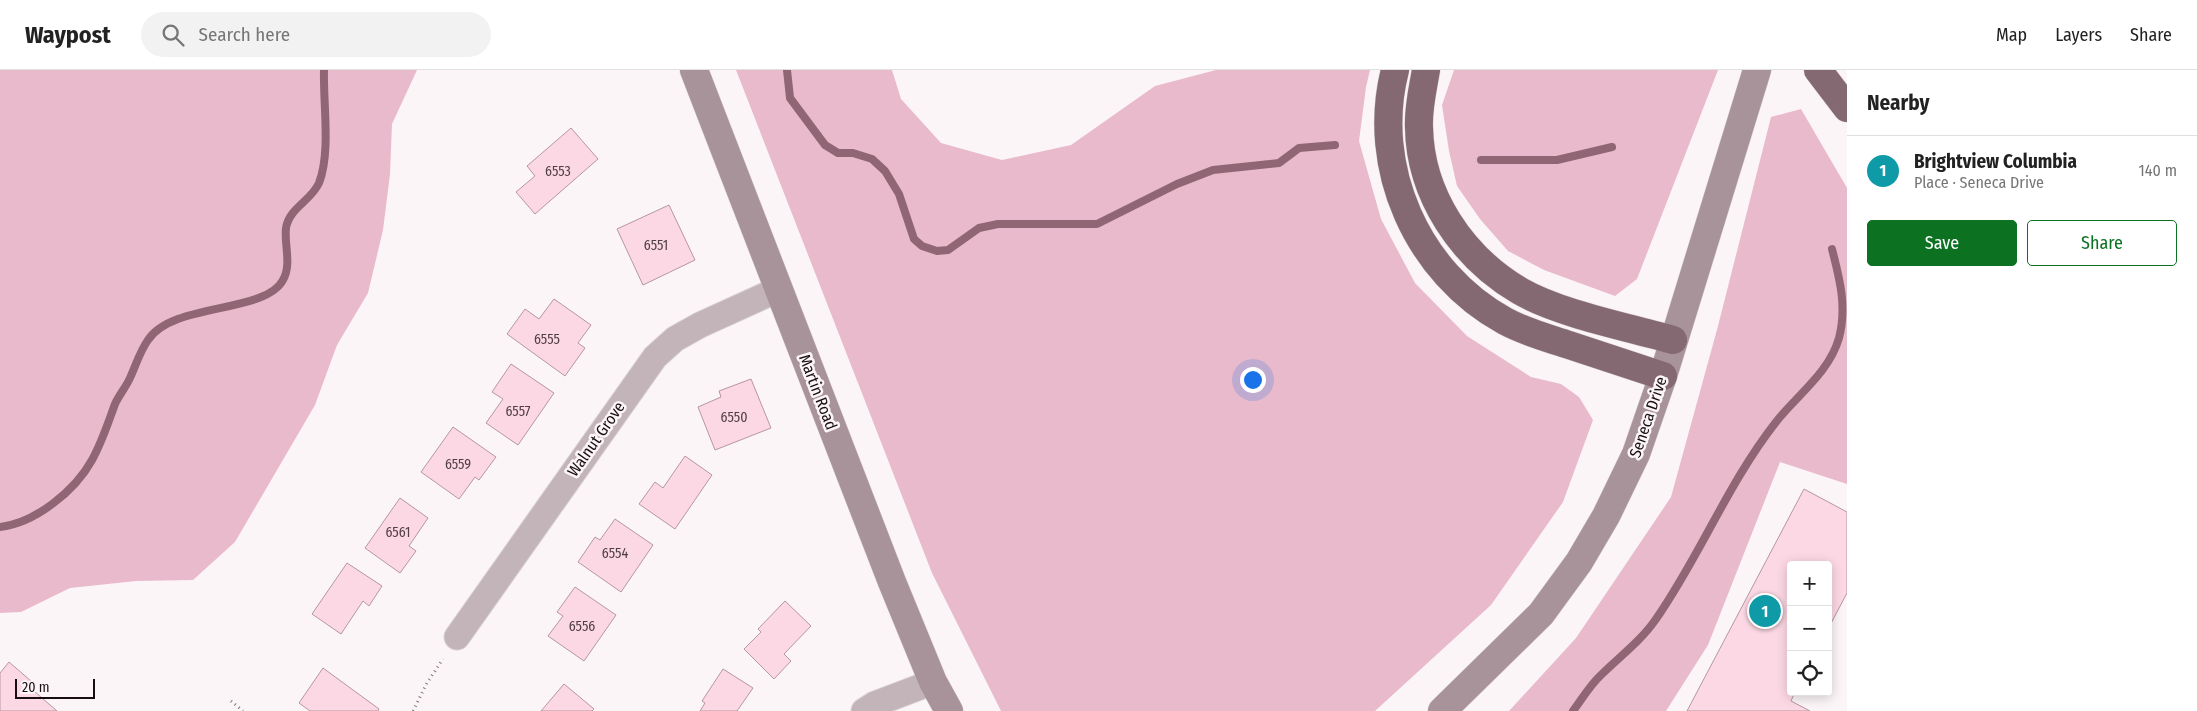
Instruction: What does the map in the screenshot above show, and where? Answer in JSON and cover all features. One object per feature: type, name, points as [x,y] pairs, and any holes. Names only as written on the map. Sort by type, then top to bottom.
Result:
[{"type":"highway","points":[[1395,70],[1390,88],[1387,122],[1398,194],[1412,226],[1430,254],[1453,281],[1506,321],[1543,337],[1663,376]]},
{"type":"highway","points":[[1426,70],[1419,126],[1422,155],[1430,188],[1442,214],[1476,258],[1521,292],[1555,306],[1673,340]]},
{"type":"highway","points":[[1818,70],[1847,108]]},
{"type":"street","name":"Martin Road","points":[[694,70],[778,290],[933,682],[949,711]]},
{"type":"street","name":"Seneca Drive","points":[[1442,711],[1541,614],[1579,562],[1606,516],[1636,454],[1663,376],[1757,73]]},
{"type":"street","name":"Walnut Grove","points":[[457,637],[655,357],[675,339],[700,325],[778,290]]},
{"type":"street","points":[[864,711],[875,704],[933,682]]},
{"type":"path","points":[[413,711],[426,683],[457,637]]},
{"type":"path","points":[[231,701],[244,711]]},
{"type":"shaded area","points":[[0,70],[417,70],[392,124],[390,174],[383,230],[368,293],[337,345],[315,405],[235,542],[193,580],[136,581],[70,588],[21,612],[0,613]]},
{"type":"shaded area","points":[[736,70],[892,70],[901,99],[941,143],[1002,160],[1071,145],[1155,86],[1216,70],[1370,70],[1359,141],[1381,219],[1415,283],[1467,336],[1531,377],[1561,384],[1579,397],[1593,420],[1563,502],[1491,605],[1375,711],[1001,711],[932,573]]},
{"type":"shaded area","points":[[1454,70],[1718,70],[1637,279],[1615,296],[1544,270],[1508,251],[1480,219],[1457,186],[1442,105]]},
{"type":"shaded area","points":[[1801,109],[1847,188],[1847,484],[1780,462],[1708,645],[1666,711],[1509,711],[1576,638],[1671,497],[1718,326],[1771,117]]},
{"type":"building","points":[[571,128],[598,159],[535,214],[516,192],[535,176],[527,166]]},
{"type":"building","points":[[669,205],[695,260],[643,285],[617,229]]},
{"type":"building","points":[[554,299],[591,325],[578,343],[585,348],[565,376],[507,334],[525,309],[539,319]]},
{"type":"building","points":[[511,364],[554,393],[518,445],[486,423],[503,399],[492,392]]},
{"type":"building","points":[[751,379],[771,428],[715,450],[698,407],[721,397],[719,391]]},
{"type":"building","points":[[453,427],[496,457],[479,480],[475,477],[459,499],[421,472]]},
{"type":"building","points":[[685,456],[712,475],[675,529],[639,504],[655,482],[663,488]]},
{"type":"building","points":[[1804,489],[1847,512],[1847,593],[1832,621],[1832,561],[1787,561],[1787,696],[1793,696],[1791,701],[1810,711],[1687,711]]},
{"type":"building","points":[[400,498],[428,518],[409,546],[416,551],[400,573],[365,548]]},
{"type":"building","points":[[615,519],[653,545],[621,592],[578,562],[595,537],[600,540]]},
{"type":"building","points":[[347,563],[382,586],[369,606],[363,601],[341,634],[312,614]]},
{"type":"building","points":[[575,587],[616,615],[584,661],[548,636],[563,616],[557,612]]},
{"type":"building","points":[[785,601],[811,626],[784,654],[791,661],[774,679],[744,649],[761,632],[758,629]]},
{"type":"building","points":[[9,662],[31,681],[27,685],[57,711],[0,711],[0,673]]},
{"type":"building","points":[[323,668],[379,709],[378,711],[310,711],[299,703]]},
{"type":"building","points":[[723,669],[753,688],[737,711],[700,711],[705,703],[702,701]]},
{"type":"building","points":[[564,684],[594,709],[592,711],[541,711]]},
{"type":"waterway","points":[[0,527],[27,519],[53,504],[85,472],[99,446],[115,404],[143,349],[148,340],[160,328],[177,319],[258,298],[273,291],[283,280],[287,268],[286,228],[288,221],[291,215],[311,195],[319,183],[323,171],[326,143],[324,70]]},
{"type":"waterway","points":[[787,70],[790,98],[825,145],[838,153],[853,153],[872,159],[885,171],[899,194],[914,239],[922,246],[937,251],[948,250],[979,228],[998,224],[1097,224],[1177,184],[1213,170],[1279,163],[1299,148],[1335,145]]},
{"type":"waterway","points":[[1481,160],[1557,160],[1612,147]]},
{"type":"waterway","points":[[1573,711],[1597,679],[1637,642],[1656,619],[1687,570],[1759,445],[1784,412],[1812,383],[1828,362],[1839,338],[1842,315],[1840,283],[1832,249]]},
{"type":"place","name":"Brightview Columbia","points":[[1765,611]]}]
